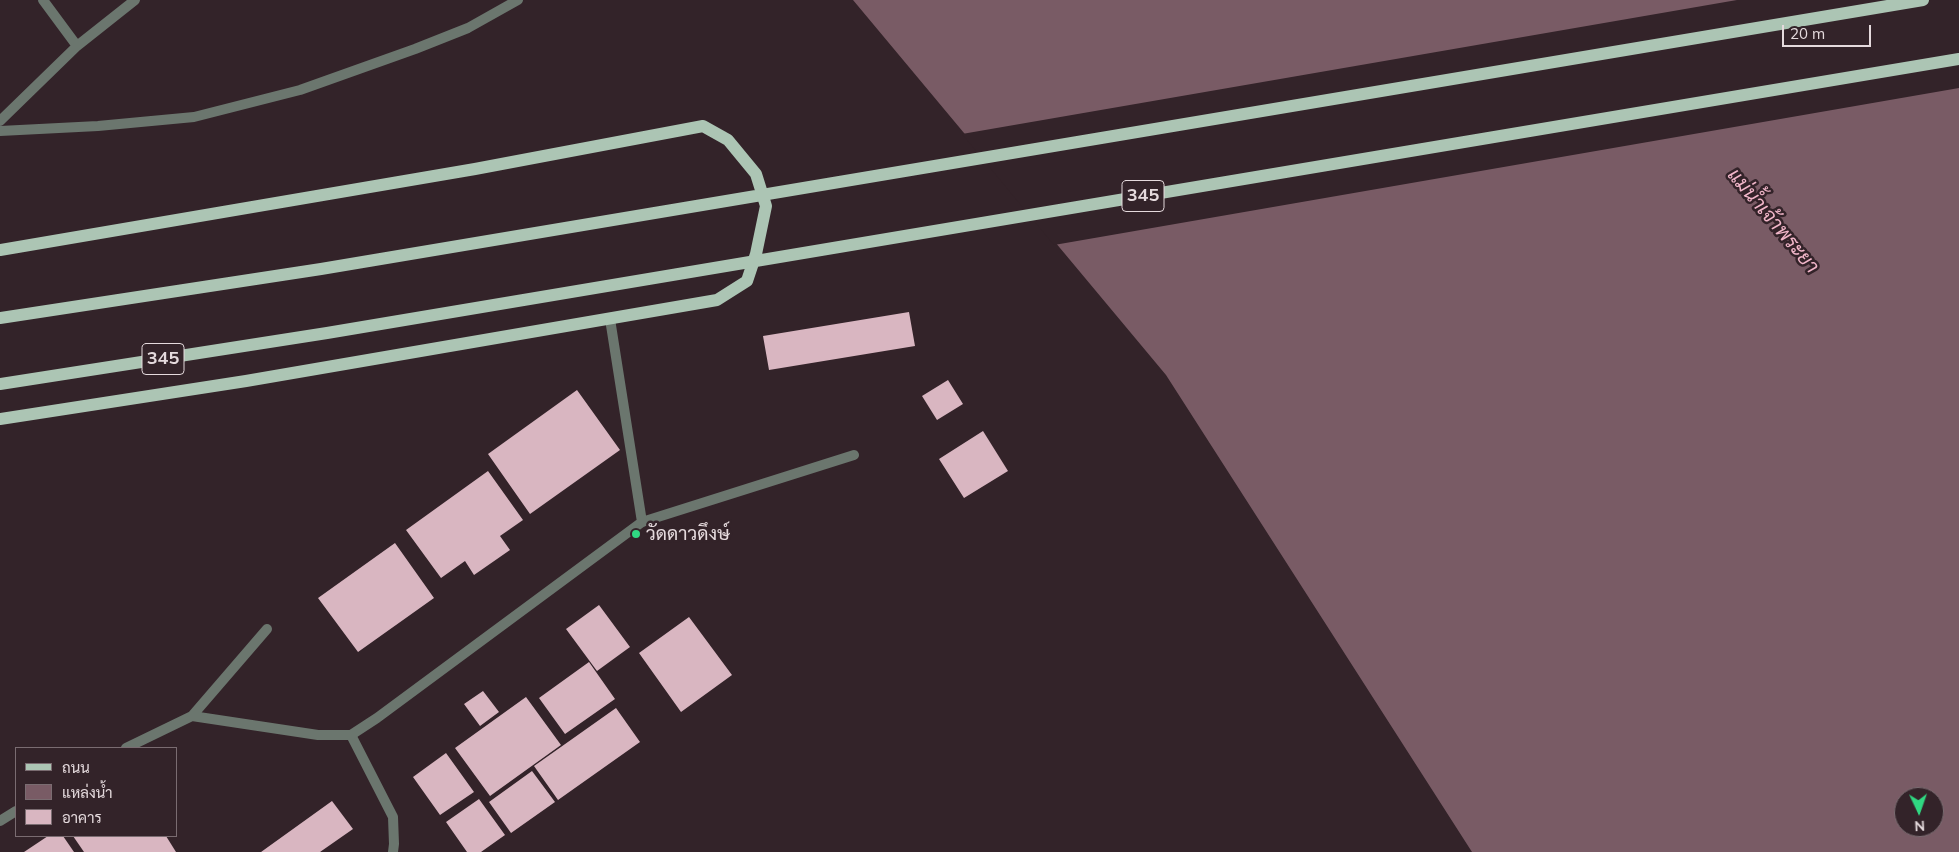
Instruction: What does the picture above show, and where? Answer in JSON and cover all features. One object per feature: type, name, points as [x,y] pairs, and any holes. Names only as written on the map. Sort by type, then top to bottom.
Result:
[{"type":"main road","points":[[0,318],[321,268],[1924,0]]},
{"type":"main road","name":"345","points":[[0,384],[327,333],[1959,59]]},
{"type":"main road","points":[[0,250],[475,169],[703,126],[728,140],[756,174],[766,206],[756,254],[747,280],[717,300],[246,381],[0,419]]},
{"type":"street","points":[[43,0],[76,46]]},
{"type":"street","points":[[0,121],[76,46],[135,0]]},
{"type":"street","points":[[0,132],[98,126],[194,117],[300,90],[468,28],[518,0]]},
{"type":"street","points":[[610,319],[642,522]]},
{"type":"street","points":[[192,716],[318,735],[350,735],[377,718],[642,522],[854,455]]},
{"type":"street","points":[[128,747],[192,716],[267,629]]},
{"type":"street","points":[[350,735],[393,818],[393,852]]},
{"type":"street","points":[[0,821],[15,812]]},
{"type":"water","name":"แม่น้ำเจ้าพระยา","points":[[853,0],[1959,0],[1959,852],[1472,852],[1166,375]]},
{"type":"pier","points":[[1737,0],[1959,0],[1959,88],[1054,245],[962,134]]},
{"type":"building","points":[[909,312],[915,346],[769,370],[763,336]]},
{"type":"building","points":[[948,380],[963,404],[937,420],[922,396]]},
{"type":"building","points":[[577,390],[620,450],[530,514],[488,454]]},
{"type":"building","points":[[983,431],[1008,471],[964,498],[939,459]]},
{"type":"building","points":[[488,471],[523,520],[500,536],[510,550],[474,575],[465,561],[441,578],[406,530]]},
{"type":"building","points":[[395,543],[434,598],[358,652],[318,598]]},
{"type":"building","points":[[599,605],[630,647],[597,671],[566,629]]},
{"type":"building","points":[[689,617],[732,675],[681,712],[639,653]]},
{"type":"building","points":[[589,662],[615,699],[565,734],[539,698]]},
{"type":"building","points":[[483,691],[499,712],[480,726],[464,704]]},
{"type":"building","points":[[526,697],[561,745],[490,796],[455,748]]},
{"type":"building","points":[[616,708],[640,742],[558,800],[534,766]]},
{"type":"building","points":[[446,753],[474,792],[440,815],[413,777]]},
{"type":"building","points":[[532,771],[555,802],[511,833],[489,802]]},
{"type":"building","points":[[479,799],[505,835],[481,852],[467,852],[446,822]]},
{"type":"building","points":[[332,801],[353,829],[320,852],[261,852]]},
{"type":"building","points":[[46,837],[64,837],[74,852],[24,852]]},
{"type":"building","points":[[74,837],[167,837],[176,852],[84,852]]},
{"type":"place","name":"วัดดาวดึงษ์","points":[[636,534]]}]
